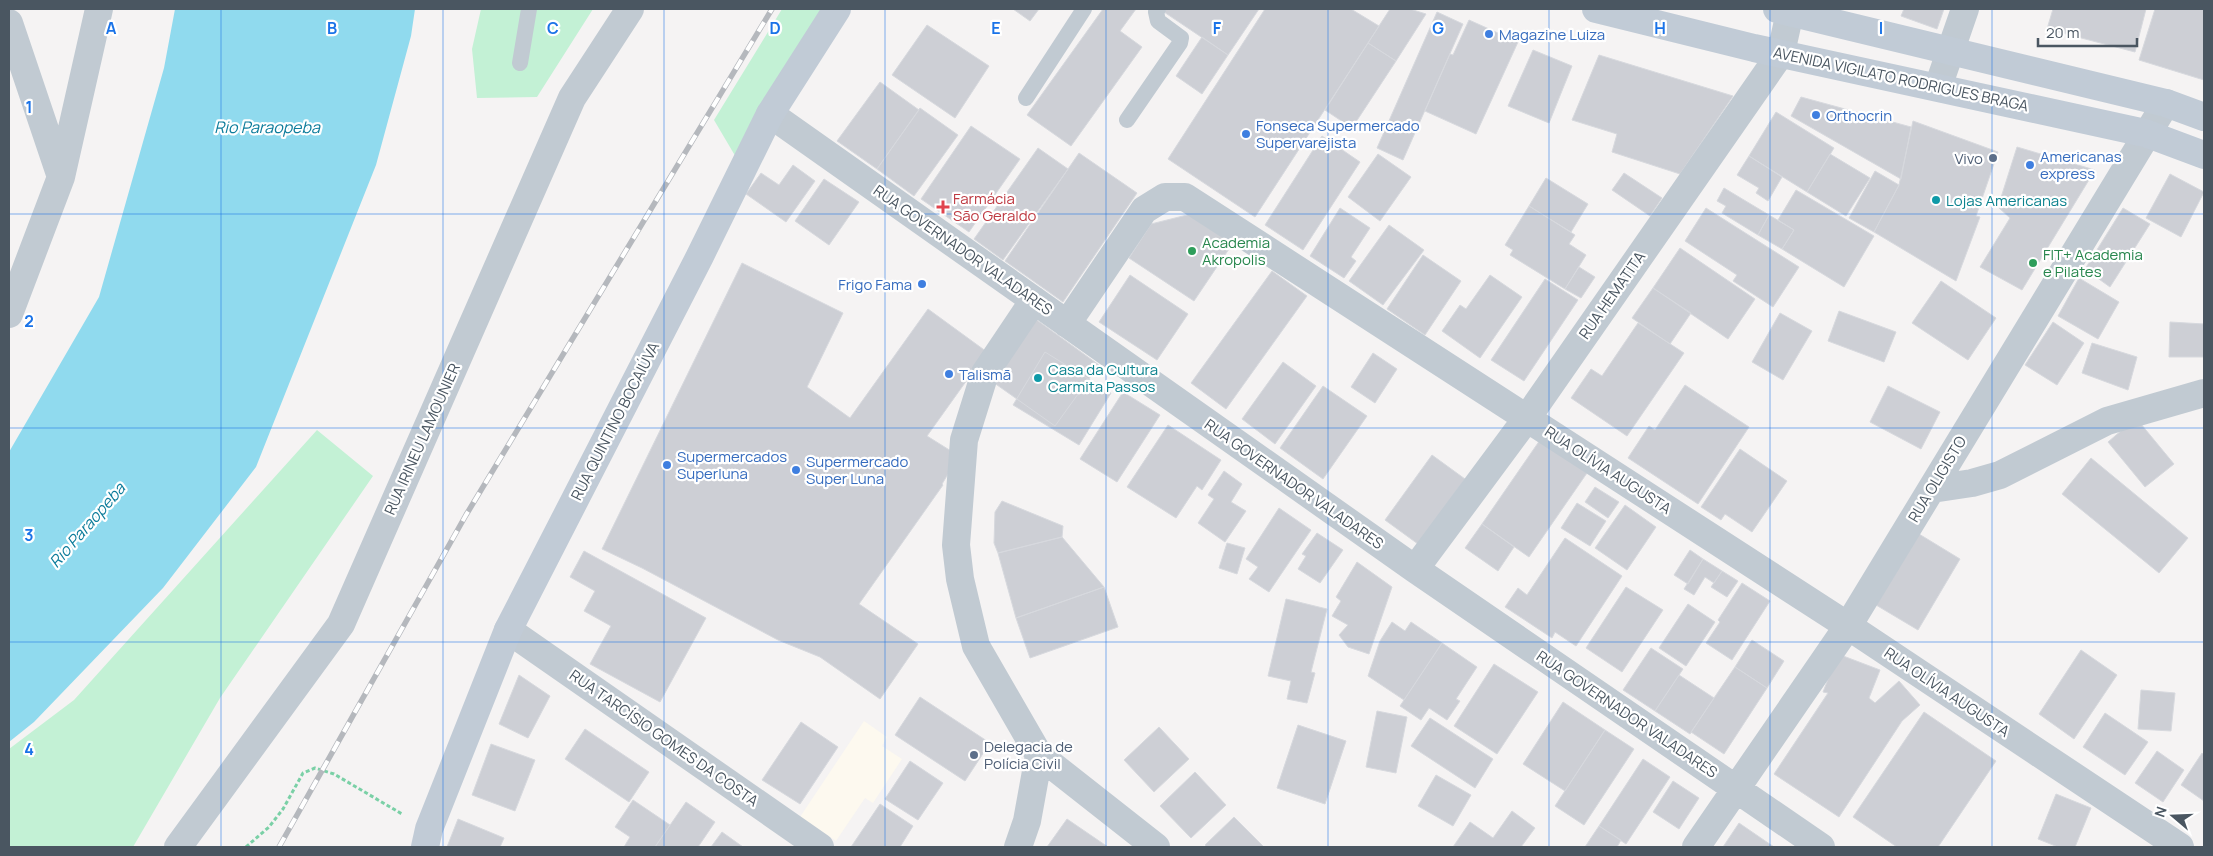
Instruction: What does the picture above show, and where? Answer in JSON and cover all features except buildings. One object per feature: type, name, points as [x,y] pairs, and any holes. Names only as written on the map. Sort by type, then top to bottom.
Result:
[{"type":"street","points":[[9,314],[61,178],[99,9]]},
{"type":"street","name":"RUA IRINEU LAMOUNIER","points":[[178,847],[341,624],[572,98],[630,9]]},
{"type":"street","name":"RUA QUINTINO BOCAIÚVA","points":[[425,847],[429,829],[508,630],[700,256],[770,114],[836,9]]},
{"type":"street","name":"AVENIDA VIGILATO RODRIGUES BRAGA","points":[[1596,9],[1754,48],[2145,133],[2204,155]]},
{"type":"street","points":[[1938,88],[1949,50],[1965,9]]},
{"type":"street","points":[[1783,10],[2166,103],[2204,117]]},
{"type":"street","name":"RUA HEMATITA","points":[[1415,569],[1527,418],[1781,53],[1783,10]]},
{"type":"street","points":[[9,23],[61,178]]},
{"type":"street","name":"RUA OLIGISTO","points":[[1696,847],[1848,626],[2145,133],[2166,103]]},
{"type":"street","name":"RUA GOVERNADOR VALADARES","points":[[770,114],[1415,569],[1821,847]]},
{"type":"street","name":"RUA OLÍVIA AUGUSTA","points":[[1067,324],[1144,210],[1165,197],[1185,197],[1848,626],[2180,847]]},
{"type":"street","points":[[1034,300],[985,373],[964,440],[956,545],[960,579],[976,646],[1039,754],[1156,847]]},
{"type":"street","points":[[1932,489],[1972,483],[2000,475],[2107,421],[2204,393]]},
{"type":"street","name":"RUA TARCÍSIO GOMES DA COSTA","points":[[508,630],[820,847]]},
{"type":"street","points":[[1018,847],[1027,821],[1039,754]]},
{"type":"lane","points":[[520,63],[529,9]]},
{"type":"lane","points":[[1026,98],[1084,9]]},
{"type":"lane","points":[[1128,120],[1180,43],[1181,38],[1158,21],[1156,12],[1158,9]]},
{"type":"path","points":[[246,847],[274,821],[303,773],[315,768],[334,774],[407,817]]},
{"type":"shaded area","points":[[864,721],[887,737],[882,746],[902,759],[873,803],[865,798],[836,841],[800,817]]},
{"type":"green space","points":[[481,9],[593,9],[537,97],[477,98],[472,49]]},
{"type":"green space","points":[[782,9],[825,9],[737,159],[714,120]]},
{"type":"green space","points":[[317,430],[373,476],[220,698],[133,847],[9,847],[9,749],[74,700]]},
{"type":"water","name":"Rio Paraopeba","points":[[175,9],[415,9],[411,36],[376,165],[256,467],[163,588],[34,722],[9,742],[9,452],[99,297],[164,68]]},
{"type":"railway","points":[[279,847],[466,515],[772,9]]},
{"type":"place","name":"Magazine Luiza","points":[[1489,34]]},
{"type":"place","name":"Orthocrin","points":[[1816,115]]},
{"type":"place","name":"Fonseca Supermercado Supervarejista","points":[[1246,134]]},
{"type":"place","name":"Vivo","points":[[1993,158]]},
{"type":"place","name":"Americanas express","points":[[2030,165]]},
{"type":"place","name":"Lojas Americanas","points":[[1936,200]]},
{"type":"place","name":"Farmácia São Geraldo","points":[[943,207]]},
{"type":"place","name":"Academia Akropolis","points":[[1192,251]]},
{"type":"place","name":"FIT+ Academia e Pilates","points":[[2033,263]]},
{"type":"place","name":"Frigo Fama","points":[[922,284]]},
{"type":"place","name":"Talismã","points":[[949,374]]},
{"type":"place","name":"Casa da Cultura Carmita Passos","points":[[1038,378]]},
{"type":"place","name":"Supermercados Superluna","points":[[667,465]]},
{"type":"place","name":"Supermercado Super Luna","points":[[796,470]]},
{"type":"place","name":"Delegacia de Polícia Civil","points":[[974,755]]}]
